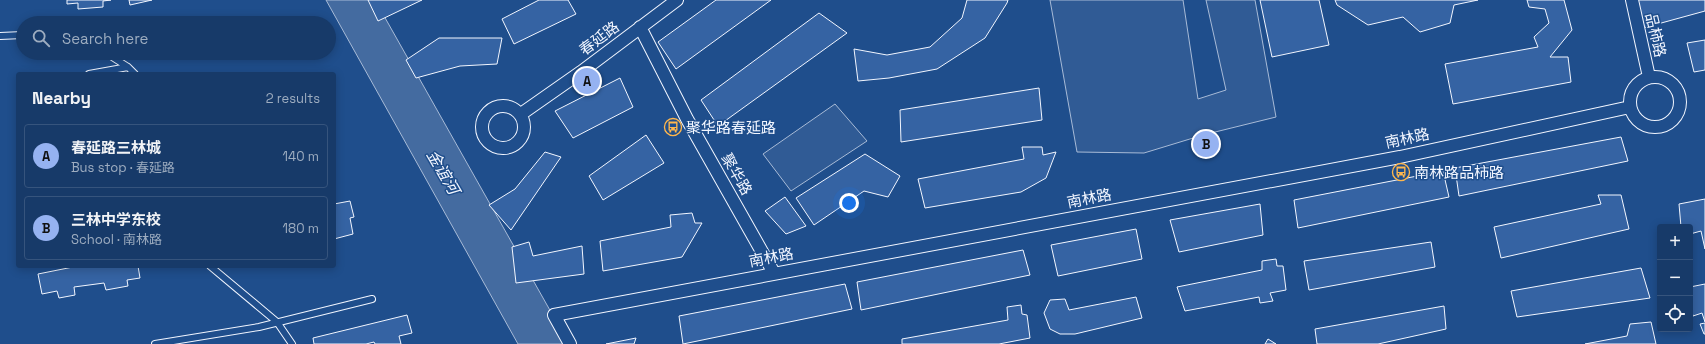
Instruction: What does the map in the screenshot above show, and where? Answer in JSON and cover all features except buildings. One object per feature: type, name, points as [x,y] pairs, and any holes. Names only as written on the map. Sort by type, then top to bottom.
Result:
[{"type":"street","name":"春延路","points":[[521,114],[581,72],[677,0]]},
{"type":"street","name":"品柿路","points":[[1632,0],[1649,77]]},
{"type":"street","name":"聚华路","points":[[640,27],[687,119],[774,273]]},
{"type":"street","points":[[1649,77],[1659,77],[1668,80],[1675,86],[1679,96],[1680,107],[1676,115],[1670,122],[1660,126],[1650,127],[1641,123],[1634,117],[1630,107],[1630,98],[1633,88],[1639,82],[1649,77]]},
{"type":"street","name":"南林路","points":[[570,344],[554,315],[1400,156],[1630,107]]},
{"type":"lane","points":[[0,36],[16,35]]},
{"type":"lane","points":[[117,60],[133,72]]},
{"type":"lane","points":[[100,72],[128,67]]},
{"type":"lane","points":[[212,268],[277,322],[292,344]]},
{"type":"lane","points":[[155,344],[259,327],[372,299]]},
{"type":"shaded area","points":[[1050,0],[1183,0],[1198,99],[1226,90],[1206,0],[1255,0],[1276,117],[1203,135],[1144,153],[1077,152]]},
{"type":"shaded area","points":[[835,104],[867,141],[791,191],[763,154]]},
{"type":"water","name":"金谊河","points":[[326,0],[375,0],[569,344],[518,344]]},
{"type":"place","name":"春延路三林城","points":[[587,81]]},
{"type":"place","name":"聚华路春延路","points":[[673,127]]},
{"type":"place","name":"三林中学东校","points":[[1206,144]]},
{"type":"place","name":"南林路品柿路","points":[[1401,172]]}]
